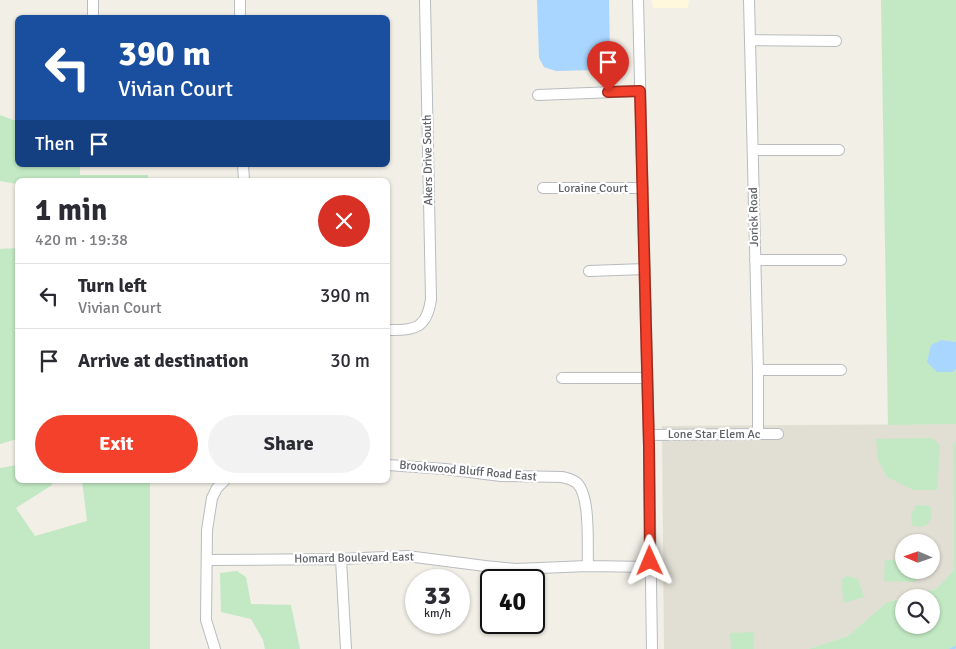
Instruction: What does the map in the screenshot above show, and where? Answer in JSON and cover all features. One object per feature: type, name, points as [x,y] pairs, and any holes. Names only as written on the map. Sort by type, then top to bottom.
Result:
[{"type":"street","points":[[93,0],[93,15]]},
{"type":"street","points":[[240,0],[240,15]]},
{"type":"street","name":"Akers Drive South","points":[[390,330],[414,329],[418,327],[426,318],[431,299],[425,0]]},
{"type":"street","points":[[638,0],[649,435],[652,649]]},
{"type":"street","name":"Jorick Road","points":[[749,0],[758,434]]},
{"type":"street","points":[[750,40],[836,40]]},
{"type":"street","points":[[538,95],[640,91]]},
{"type":"street","points":[[753,150],[839,150]]},
{"type":"street","name":"Loraine Court","points":[[543,188],[643,188]]},
{"type":"street","points":[[755,260],[841,260]]},
{"type":"street","points":[[589,271],[645,269]]},
{"type":"street","points":[[758,370],[841,370]]},
{"type":"street","points":[[562,378],[647,378]]},
{"type":"street","name":"Lone Star Elem Ac","points":[[649,435],[778,434]]},
{"type":"street","name":"Brookwood Bluff Road East","points":[[390,465],[502,476],[562,477],[577,483],[586,501],[588,566]]},
{"type":"street","points":[[215,649],[206,620],[208,514],[212,498],[222,483]]},
{"type":"street","name":"Homard Boulevard East","points":[[207,560],[341,559],[407,556],[516,568],[650,567]]},
{"type":"street","points":[[341,559],[346,649]]},
{"type":"shaded area","points":[[652,0],[689,0],[688,8],[653,8]]},
{"type":"shaded area","points":[[956,424],[956,440],[953,447],[954,570],[936,589],[895,589],[895,600],[887,602],[848,636],[808,649],[664,649],[662,426]]},
{"type":"green space","points":[[881,0],[956,0],[956,342],[942,340],[953,372],[956,369],[956,424],[888,425]]},
{"type":"green space","points":[[0,115],[15,121],[15,167],[80,167],[80,175],[148,175],[148,178],[15,178],[15,184],[0,181]]},
{"type":"green space","points":[[15,248],[15,440],[0,444],[0,249]]},
{"type":"green space","points":[[932,438],[940,445],[937,490],[913,490],[887,477],[878,460],[876,439]]},
{"type":"green space","points":[[956,440],[956,649],[808,649],[848,636],[887,602],[895,600],[895,634],[940,634],[940,589],[936,589],[954,570],[953,446]]},
{"type":"green space","points":[[15,465],[15,483],[52,483],[52,485],[16,508],[35,536],[87,521],[82,483],[150,483],[150,649],[0,649],[0,468]]},
{"type":"green space","points":[[917,505],[930,506],[932,515],[926,525],[918,527],[913,526],[911,520],[913,510]]},
{"type":"green space","points":[[885,560],[895,560],[895,579],[916,579],[916,582],[884,581]]},
{"type":"green space","points":[[237,571],[246,577],[251,604],[291,605],[300,649],[265,649],[263,640],[251,619],[221,612],[220,573]]},
{"type":"green space","points":[[847,576],[858,579],[864,597],[844,603],[842,579]]},
{"type":"green space","points":[[754,632],[753,649],[731,649],[730,633]]},
{"type":"water","points":[[537,0],[609,0],[610,55],[605,66],[596,70],[556,71],[544,67],[539,58]]},
{"type":"water","points":[[942,340],[956,342],[956,369],[953,372],[937,372],[927,362],[931,345]]},
{"type":"waterway","points":[[951,649],[956,647]]},
{"type":"route","points":[[608,92],[640,91],[650,561]]}]
